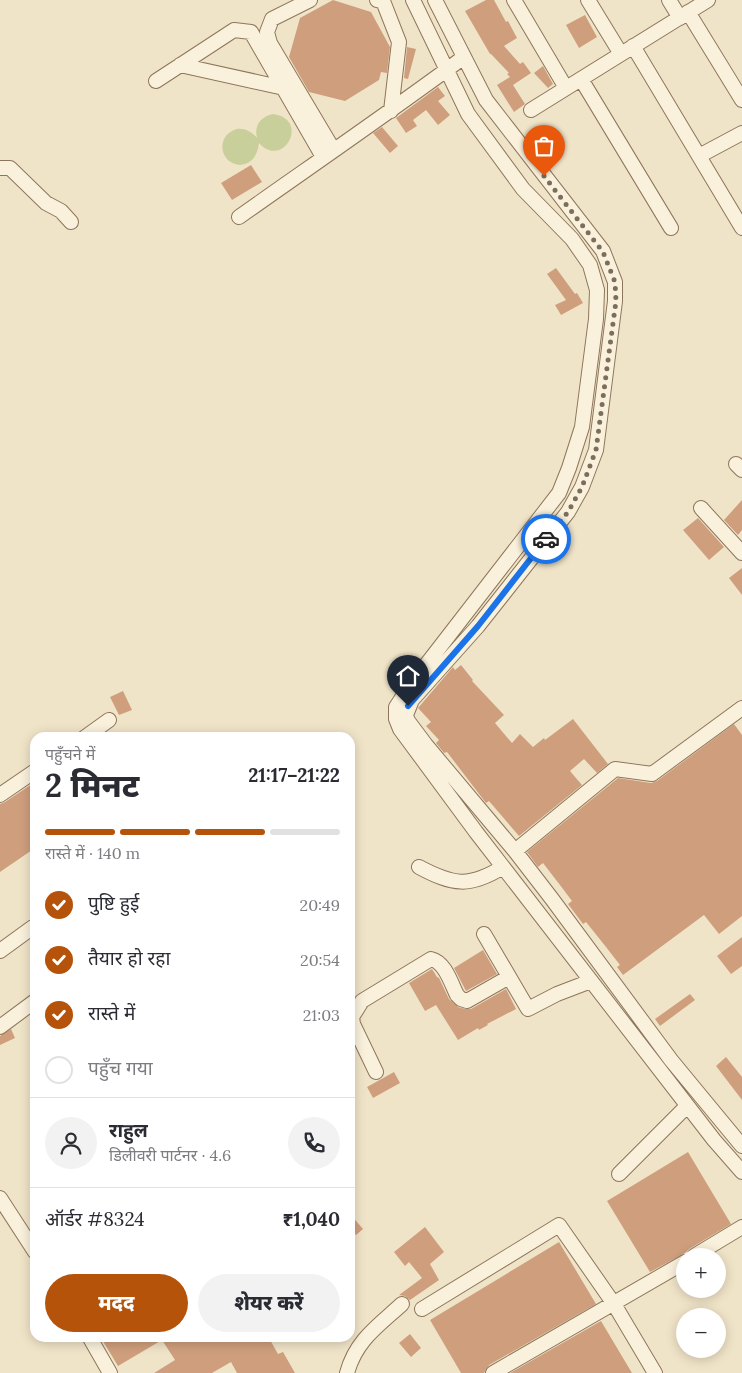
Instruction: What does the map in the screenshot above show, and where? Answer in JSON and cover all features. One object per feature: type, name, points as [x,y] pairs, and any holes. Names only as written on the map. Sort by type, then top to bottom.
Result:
[{"type":"street","points":[[310,0],[272,20],[267,32],[270,43],[328,153]]},
{"type":"street","points":[[377,0],[383,2],[399,42],[391,111]]},
{"type":"street","points":[[413,0],[468,114],[523,189],[572,239],[590,265],[597,290],[596,319],[582,426],[559,493],[428,661],[396,707],[396,719],[400,729],[503,867],[687,1106],[742,1172]]},
{"type":"street","points":[[435,0],[486,100],[603,252],[615,282],[616,301],[596,450],[582,487],[568,512],[478,626],[412,700],[406,715],[408,721],[426,745],[515,851],[552,899],[671,1060],[742,1146]]},
{"type":"street","points":[[514,0],[566,88]]},
{"type":"street","points":[[588,0],[621,54]]},
{"type":"street","points":[[668,0],[684,15],[742,100]]},
{"type":"street","points":[[531,110],[708,0]]},
{"type":"street","points":[[156,81],[234,30],[251,32],[284,88],[328,153]]},
{"type":"street","points":[[633,46],[742,228]]},
{"type":"street","points":[[239,217],[328,153],[391,111],[464,57]]},
{"type":"street","points":[[180,65],[284,88]]},
{"type":"street","points":[[581,78],[671,228]]},
{"type":"street","points":[[699,156],[742,133]]},
{"type":"street","points":[[0,168],[10,168],[46,203],[61,210],[71,222]]},
{"type":"street","points":[[701,508],[742,553]]},
{"type":"street","points":[[515,851],[615,768],[652,774],[742,708]]},
{"type":"street","points":[[92,732],[109,720]]},
{"type":"street","points":[[0,795],[30,774]]},
{"type":"street","points":[[419,868],[441,879],[451,882],[464,882],[478,880],[503,867]]},
{"type":"street","points":[[537,910],[552,899]]},
{"type":"street","points":[[0,951],[30,929]]},
{"type":"street","points":[[484,934],[528,1009],[557,994],[591,981]]},
{"type":"street","points":[[355,1012],[362,1001],[431,959],[437,960],[457,995],[467,1001],[509,977]]},
{"type":"street","points":[[0,1027],[30,1005]]},
{"type":"street","points":[[355,1026],[376,1072]]},
{"type":"street","points":[[619,1174],[687,1106]]},
{"type":"street","points":[[0,1198],[30,1244]]},
{"type":"street","points":[[422,1309],[559,1225],[614,1304],[655,1373]]},
{"type":"street","points":[[707,1248],[742,1227]]},
{"type":"street","points":[[493,1373],[676,1267]]},
{"type":"street","points":[[347,1373],[352,1357],[366,1337],[402,1304]]},
{"type":"street","points":[[92,1342],[110,1373]]},
{"type":"green space","points":[[273,114],[284,118],[290,124],[292,132],[284,147],[277,151],[268,150],[259,143],[256,154],[251,161],[237,165],[231,162],[223,150],[225,137],[232,131],[243,129],[251,132],[257,138],[256,130],[261,120]]},
{"type":"building","points":[[333,0],[371,12],[390,47],[387,73],[381,72],[379,80],[345,101],[309,92],[289,57],[300,18]]},
{"type":"building","points":[[486,0],[494,0],[517,38],[504,46],[520,64],[523,62],[531,73],[513,85],[525,104],[514,112],[497,85],[510,77],[507,74],[509,73],[490,54],[465,11]]},
{"type":"building","points":[[585,15],[597,37],[579,48],[566,25]]},
{"type":"building","points":[[407,47],[416,49],[408,79],[404,78]]},
{"type":"building","points":[[543,66],[553,84],[548,88],[534,73]]},
{"type":"building","points":[[438,87],[445,96],[438,101],[450,115],[438,125],[426,110],[413,120],[417,126],[406,133],[396,118]]},
{"type":"building","points":[[382,127],[398,146],[390,153],[373,133]]},
{"type":"building","points":[[251,165],[262,182],[232,200],[221,183]]},
{"type":"building","points":[[556,268],[583,303],[561,315],[555,305],[566,300],[547,274]]},
{"type":"building","points":[[742,500],[742,530],[738,535],[724,520]]},
{"type":"building","points":[[698,518],[724,547],[709,560],[683,530]]},
{"type":"building","points":[[742,568],[742,595],[729,578]]},
{"type":"building","points":[[461,665],[472,681],[504,715],[495,723],[512,743],[520,734],[533,747],[573,719],[608,764],[597,773],[584,759],[570,771],[582,785],[519,836],[489,801],[486,803],[447,752],[444,753],[436,743],[439,740],[426,726],[431,722],[418,708],[453,667],[455,670]]},
{"type":"building","points":[[123,691],[132,710],[119,715],[110,697]]},
{"type":"building","points":[[734,724],[742,735],[742,916],[719,934],[704,915],[623,975],[617,967],[620,965],[586,922],[583,924],[568,904],[572,901],[543,863],[538,867],[527,852],[618,778],[651,783],[657,781]]},
{"type":"building","points":[[30,785],[30,851],[0,872],[0,804]]},
{"type":"building","points":[[742,937],[742,966],[731,974],[717,956]]},
{"type":"building","points":[[483,950],[497,974],[466,991],[454,968]]},
{"type":"building","points":[[432,969],[439,978],[449,999],[458,1007],[471,1009],[506,989],[516,1009],[458,1040],[436,1005],[425,1011],[409,983]]},
{"type":"building","points":[[690,994],[695,1000],[660,1026],[655,1019]]},
{"type":"building","points":[[11,1029],[15,1038],[0,1045],[0,1036]]},
{"type":"building","points":[[726,1057],[742,1077],[742,1100],[716,1066]]},
{"type":"building","points":[[394,1072],[400,1083],[373,1098],[367,1087]]},
{"type":"building","points":[[688,1152],[731,1224],[691,1248],[676,1248],[676,1258],[650,1272],[607,1201]]},
{"type":"building","points":[[355,1220],[363,1229],[356,1235],[355,1234]]},
{"type":"building","points":[[425,1227],[444,1252],[430,1264],[439,1280],[410,1300],[405,1296],[399,1295],[422,1278],[409,1262],[405,1266],[394,1252]]},
{"type":"building","points":[[559,1242],[596,1304],[489,1365],[484,1373],[461,1373],[430,1320]]},
{"type":"building","points":[[601,1321],[632,1373],[510,1373]]},
{"type":"building","points":[[410,1334],[421,1348],[411,1357],[399,1343]]},
{"type":"building","points":[[103,1342],[159,1342],[118,1366]]},
{"type":"building","points":[[163,1342],[271,1342],[278,1354],[283,1352],[295,1373],[237,1373],[231,1362],[212,1373],[154,1373],[175,1360]]},
{"type":"way so far","points":[[544,176],[603,252],[615,282],[616,301],[596,450],[582,487],[568,512],[546,539]]},
{"type":"route","points":[[408,706],[478,626],[546,539]]}]
